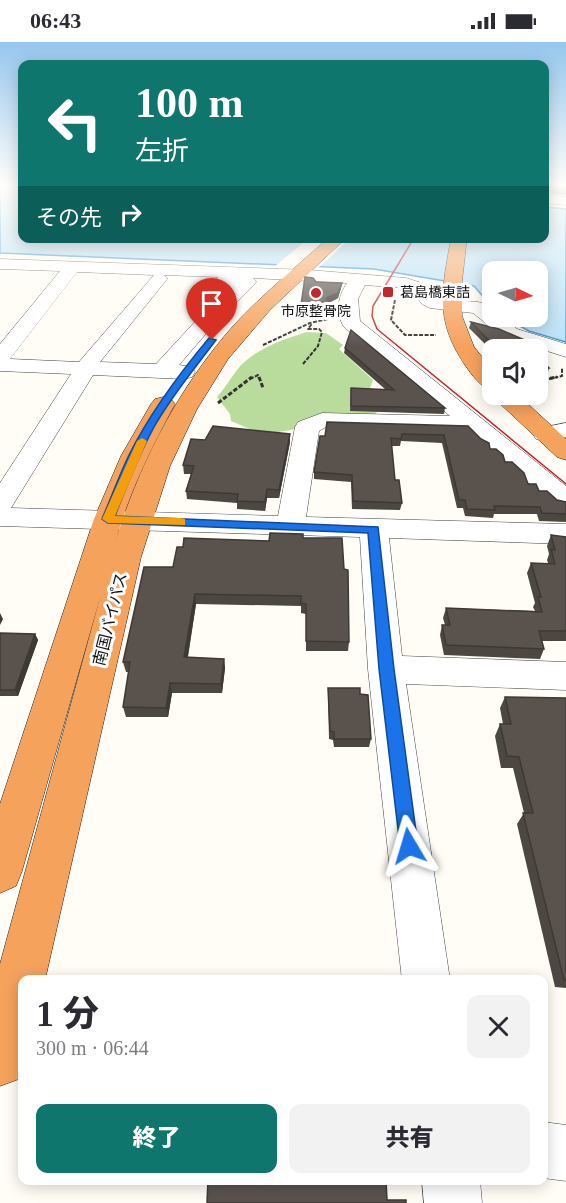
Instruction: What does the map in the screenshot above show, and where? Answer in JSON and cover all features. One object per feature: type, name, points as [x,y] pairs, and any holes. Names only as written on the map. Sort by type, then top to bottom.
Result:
[{"type":"highway","name":"南国バイパス","points":[[0,871],[122,520],[207,373],[316,243]]},
{"type":"highway","name":"南国バイパス","points":[[19,975],[122,520],[134,456],[173,371],[241,308],[331,243]]},
{"type":"highway","points":[[458,243],[450,306],[454,327],[466,351],[482,371]]},
{"type":"highway","points":[[518,405],[556,432],[566,452]]},
{"type":"highway","name":"南国バイパス","points":[[0,1060],[18,980]]},
{"type":"street","points":[[0,265],[67,273]]},
{"type":"street","points":[[0,265],[247,282],[210,317],[173,371],[0,365]]},
{"type":"street","points":[[0,273],[290,273],[355,284],[403,283],[419,288],[429,300],[450,306],[478,308],[501,328],[556,358]]},
{"type":"street","points":[[0,358],[67,273]]},
{"type":"street","points":[[0,504],[93,357],[149,274]]},
{"type":"street","points":[[355,284],[348,299],[345,318],[566,500]]},
{"type":"street","points":[[467,333],[501,328]]},
{"type":"street","points":[[290,526],[308,427],[322,420],[472,424]]},
{"type":"street","points":[[0,517],[566,534]]},
{"type":"street","points":[[374,530],[386,669],[425,975]]},
{"type":"street","points":[[386,669],[566,676]]},
{"type":"street","points":[[548,1151],[566,1153]]},
{"type":"street","points":[[451,1185],[453,1203]]},
{"type":"path","points":[[403,283],[390,311],[393,323],[405,335],[446,334]]},
{"type":"path","points":[[263,345],[308,324],[333,317],[339,320],[345,318]]},
{"type":"path","points":[[303,364],[318,346],[322,331],[308,329],[311,325],[308,324]]},
{"type":"path","points":[[548,379],[562,376],[562,367],[556,358]]},
{"type":"path","points":[[216,404],[255,375],[258,375],[263,388]]},
{"type":"green space","points":[[307,332],[326,333],[343,345],[339,349],[373,380],[367,396],[382,407],[374,415],[273,433],[252,430],[231,421],[230,414],[217,397],[237,370],[260,351]]},
{"type":"water","points":[[0,239],[18,239],[18,243],[549,243],[549,239],[566,239],[566,342],[522,327],[548,327],[548,261],[482,261],[482,295],[474,286],[374,269],[0,253]]},
{"type":"pier","points":[[303,243],[346,243],[317,269],[274,267]]},
{"type":"building","points":[[305,277],[313,278],[316,282],[342,283],[338,293],[326,298],[333,309],[308,308],[300,312]]},
{"type":"building","points":[[471,322],[482,325],[482,327],[499,329],[522,339],[487,339]]},
{"type":"building","points":[[351,330],[445,408],[351,406],[351,388],[394,390],[345,348]]},
{"type":"building","points":[[327,422],[468,426],[481,439],[489,443],[490,449],[496,449],[503,455],[505,462],[512,462],[524,473],[528,484],[536,484],[539,491],[547,491],[557,500],[566,502],[566,514],[542,513],[540,507],[494,506],[495,510],[467,509],[465,500],[459,500],[444,435],[402,434],[401,439],[391,438],[395,480],[399,480],[402,503],[353,501],[352,475],[314,472],[320,436],[325,436]]},
{"type":"building","points":[[213,426],[290,434],[279,490],[267,489],[265,502],[237,501],[238,494],[186,491],[194,466],[183,465],[191,439],[205,440]]},
{"type":"building","points":[[270,533],[303,534],[303,538],[342,538],[344,569],[348,570],[349,642],[306,641],[306,604],[301,603],[301,596],[195,594],[184,657],[224,659],[221,684],[170,683],[166,708],[123,707],[130,662],[123,662],[144,567],[173,567],[177,547],[183,547],[184,538],[269,541]]},
{"type":"building","points":[[551,535],[566,537],[566,631],[539,631],[544,649],[446,645],[442,625],[450,625],[446,608],[542,612],[538,597],[541,597],[531,563],[555,564],[551,549],[555,550]]},
{"type":"building","points":[[0,633],[35,634],[15,690],[0,690]]},
{"type":"building","points":[[328,688],[360,688],[360,694],[368,695],[371,739],[334,739],[334,732],[330,731]]},
{"type":"building","points":[[505,697],[566,698],[566,980],[564,980],[523,813],[533,813],[519,757],[507,756],[500,724],[511,724]]},
{"type":"building","points":[[208,1185],[386,1185],[387,1200],[406,1200],[406,1203],[207,1203]]},
{"type":"tram line","points":[[411,243],[373,306],[372,316],[377,329],[566,484]]},
{"type":"slow traffic","points":[[142,441],[108,519],[181,522]]},
{"type":"place","name":"葛島橋東詰","points":[[388,292]]},
{"type":"place","name":"市原整骨院","points":[[316,293]]},
{"type":"route","points":[[212,340],[185,372],[150,425],[134,456],[108,519],[374,530],[386,669],[409,846]]}]
